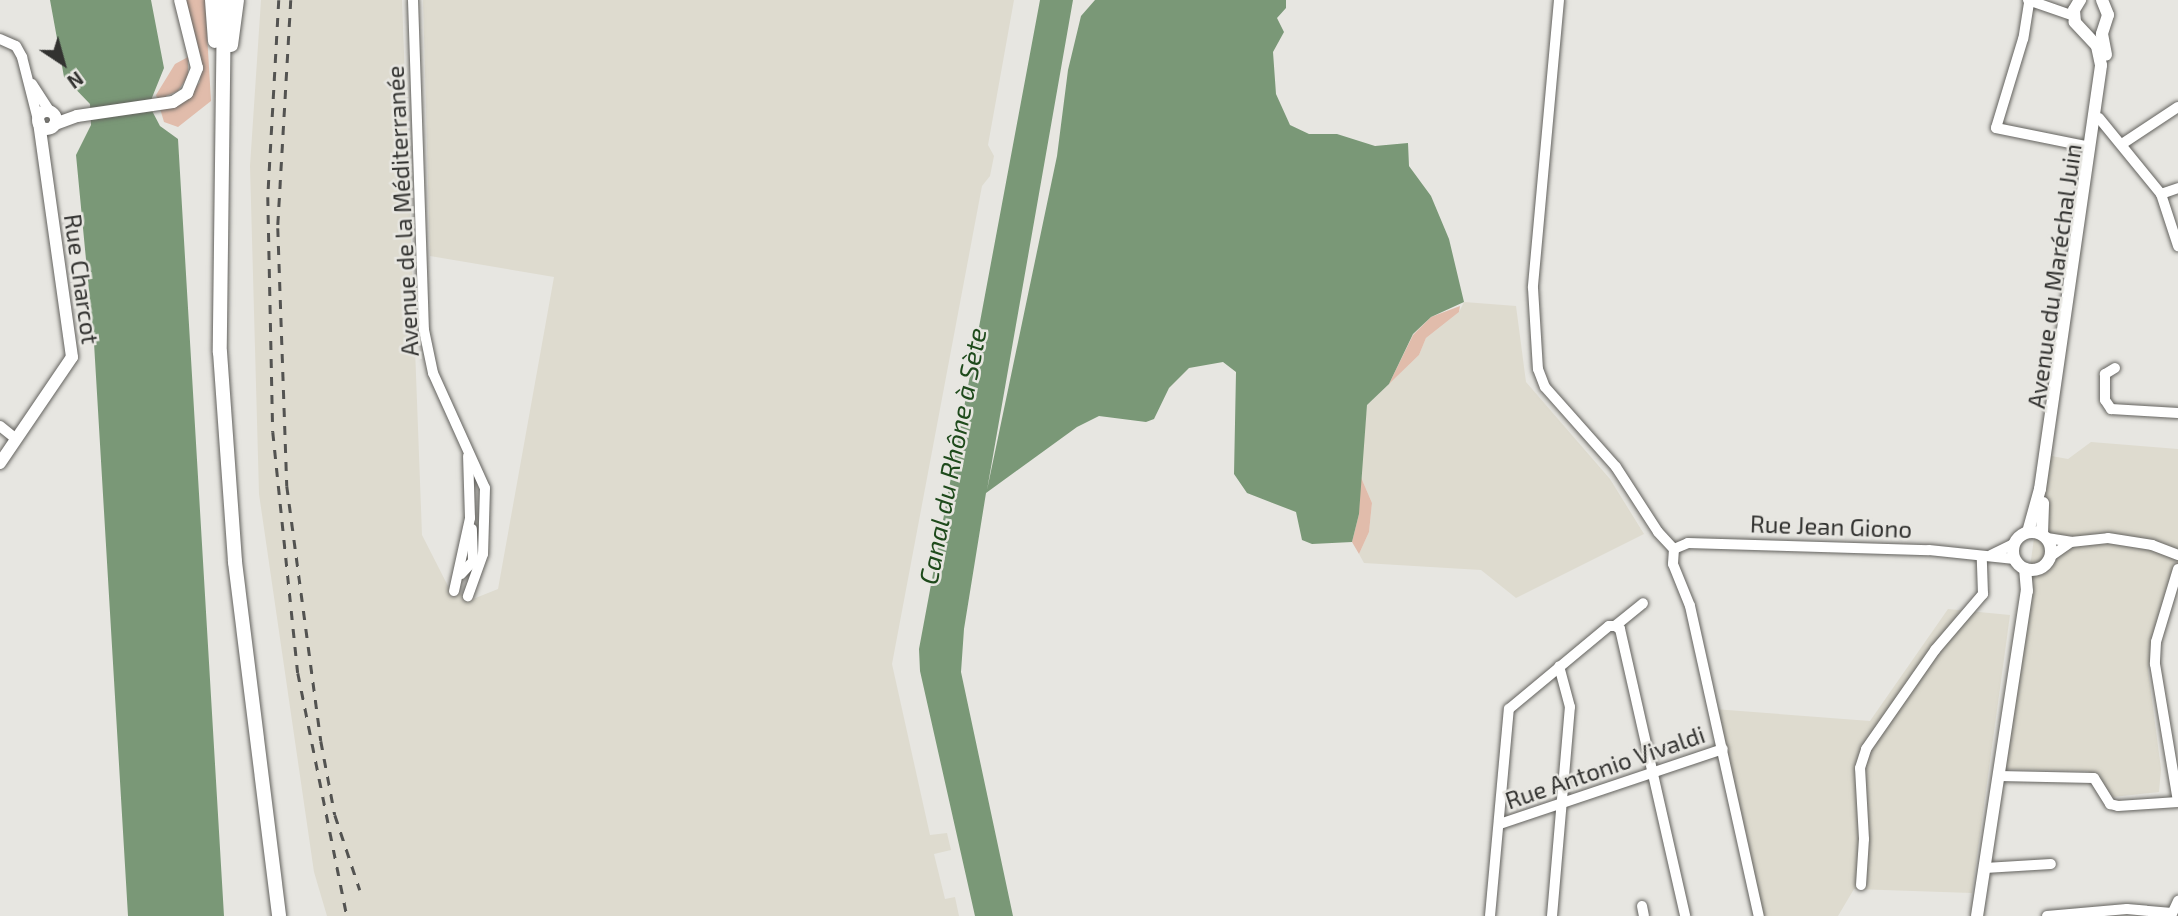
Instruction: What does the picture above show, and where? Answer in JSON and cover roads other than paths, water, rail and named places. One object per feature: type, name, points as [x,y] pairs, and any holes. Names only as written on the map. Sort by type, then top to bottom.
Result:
[{"type":"main road","points":[[39,121],[47,129],[53,119],[173,102],[196,79],[180,0]]},
{"type":"main road","points":[[212,0],[221,116]]},
{"type":"main road","points":[[224,0],[220,352],[230,505],[279,916]]},
{"type":"main road","points":[[221,116],[237,0]]},
{"type":"main road","name":"Avenue du Maréchal Juin","points":[[2044,536],[2042,510],[2106,73],[2104,1]]},
{"type":"main road","name":"Avenue du Maréchal Juin","points":[[2028,532],[2040,489],[2101,65],[2097,46],[2084,29],[2077,7]]},
{"type":"main road","points":[[2084,29],[2095,31],[2104,25]]},
{"type":"main road","name":"Rue Charcot","points":[[45,164],[53,119]]},
{"type":"main road","name":"Rue Charcot","points":[[0,463],[72,357],[39,121]]},
{"type":"main road","points":[[1977,916],[2026,591],[2031,569],[2051,556],[2044,536],[2028,532],[2014,544],[2015,559],[2031,569]]},
{"type":"street","name":"Avenue de la Méditerranée","points":[[413,0],[424,330],[433,373],[485,488],[487,522],[468,596]]},
{"type":"street","points":[[1559,0],[1533,288],[1538,369],[1545,387],[1616,467],[1658,532],[1674,549],[1673,565],[1690,606],[1759,916]]},
{"type":"street","points":[[2077,7],[2059,8],[2028,2],[2023,39],[1996,128],[2090,147]]},
{"type":"street","points":[[0,39],[16,46],[28,77],[39,121]]},
{"type":"street","points":[[28,77],[53,119]]},
{"type":"street","points":[[2122,144],[2178,107]]},
{"type":"street","points":[[2099,118],[2161,194],[2165,215],[2178,246]]},
{"type":"street","points":[[2161,194],[2178,188]]},
{"type":"street","points":[[2115,368],[2105,374],[2105,400],[2111,409],[2178,413]]},
{"type":"street","points":[[0,426],[16,439]]},
{"type":"street","name":"Avenue de la Méditerranée","points":[[468,455],[470,518],[476,563]]},
{"type":"street","name":"Avenue de la Méditerranée","points":[[454,591],[461,574],[470,518]]},
{"type":"street","points":[[2044,536],[2071,542],[2108,538],[2152,545],[2178,555]]},
{"type":"street","name":"Rue Jean Giono","points":[[1674,549],[1688,542],[1929,550],[2015,559]]},
{"type":"street","points":[[2051,556],[2071,542]]},
{"type":"street","points":[[1861,885],[1864,839],[1860,768],[1866,749],[1935,650],[1983,594],[1985,557],[2014,544]]},
{"type":"street","name":"Avenue de la Méditerranée","points":[[461,574],[476,563]]},
{"type":"street","points":[[1999,776],[2094,778],[2110,804],[2118,806],[2178,802],[2155,664],[2156,642],[2178,569]]},
{"type":"street","points":[[1615,626],[1643,603]]},
{"type":"street","points":[[1490,916],[1509,709],[1609,626],[1615,626],[1620,629],[1685,916]]},
{"type":"street","points":[[1552,916],[1570,707],[1559,666]]},
{"type":"street","name":"Rue Antonio Vivaldi","points":[[1500,824],[1562,806],[1723,749]]},
{"type":"street","points":[[1985,868],[2051,864]]},
{"type":"street","points":[[2047,916],[2126,912],[2172,914],[2178,901]]},
{"type":"railway","points":[[279,0],[268,197],[273,432],[298,673],[347,916]]},
{"type":"railway","points":[[291,0],[278,228],[287,486],[321,741],[335,815],[360,890]]},
{"type":"water label","name":"Canal du Rhône à Sète","points":[[952,456]]}]
